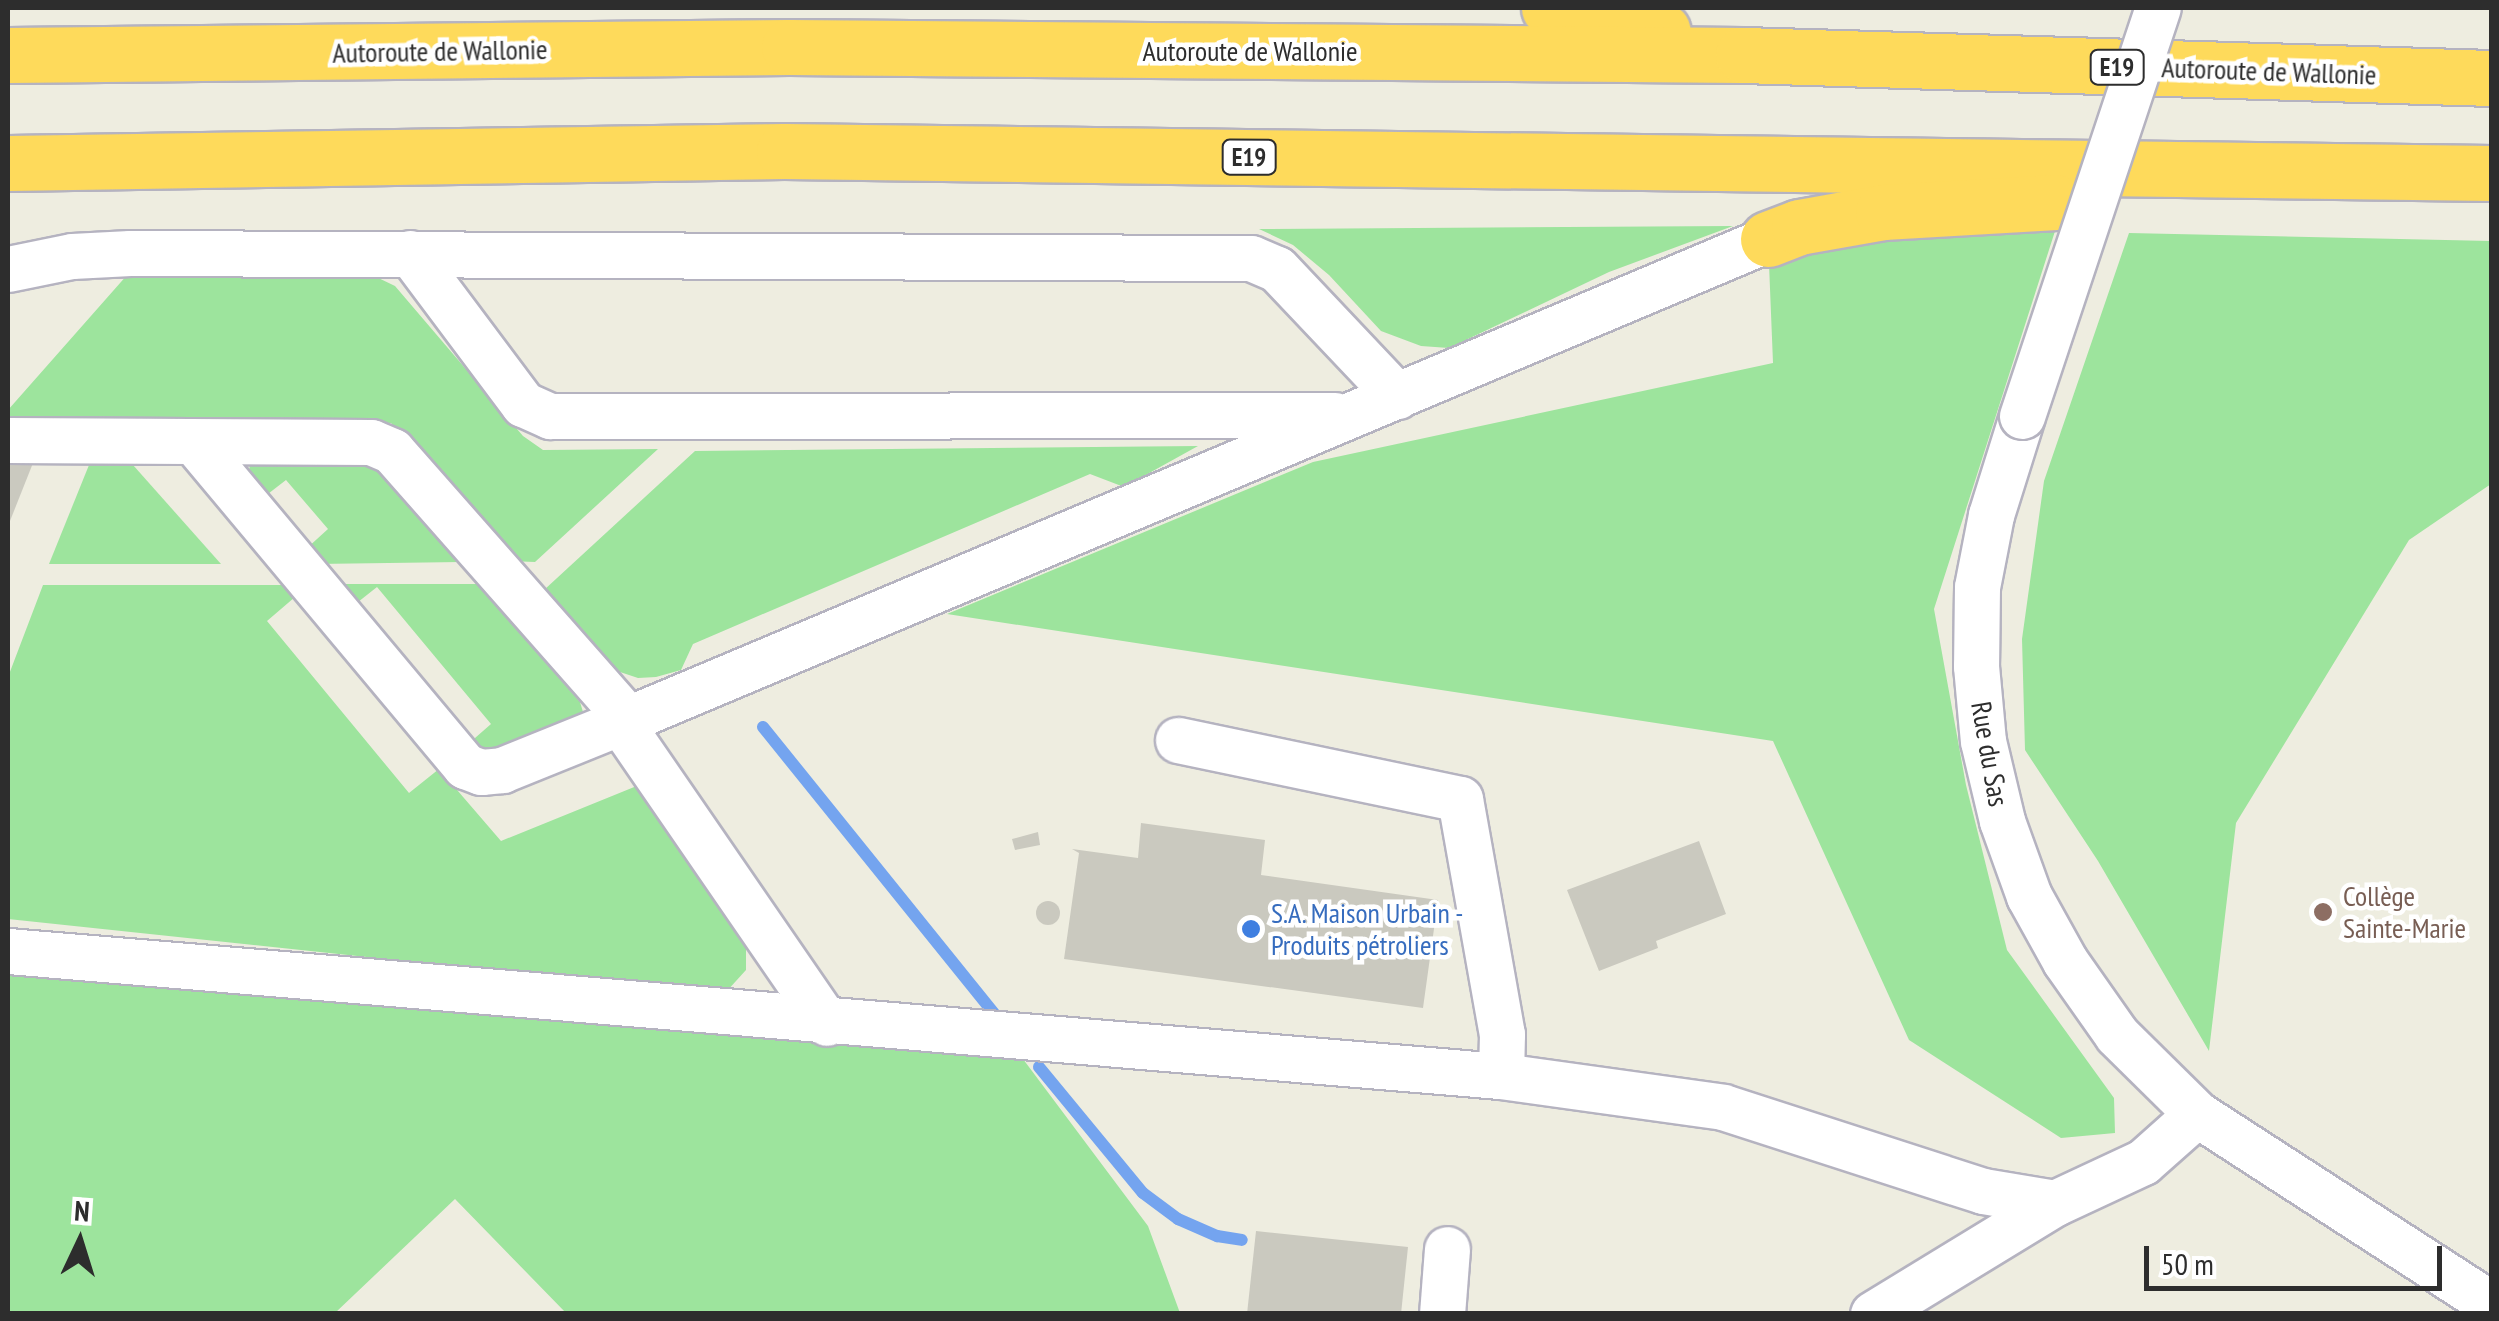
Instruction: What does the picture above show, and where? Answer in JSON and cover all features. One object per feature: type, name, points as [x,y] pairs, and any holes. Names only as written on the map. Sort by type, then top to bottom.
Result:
[{"type":"highway","points":[[1549,8],[1639,24],[1743,55]]},
{"type":"highway","name":"Autoroute de Wallonie","points":[[8,56],[789,46],[1743,55],[2492,78]]},
{"type":"highway","name":"E19","points":[[8,164],[784,151],[2492,172]]},
{"type":"highway","points":[[1768,239],[1833,221],[1951,206],[2369,194],[2492,181]]},
{"type":"street","name":"Rue du Sas","points":[[2158,8],[1991,514],[1977,587],[1976,666],[1982,722],[2002,820],[2030,896],[2065,961],[2118,1035],[2197,1114],[2492,1305]]},
{"type":"street","points":[[195,443],[465,766],[481,772],[502,770],[1768,239]]},
{"type":"street","points":[[8,268],[72,256],[130,253],[1252,258],[1278,269],[1397,396]]},
{"type":"street","points":[[410,253],[522,404],[550,416],[1352,415]]},
{"type":"street","points":[[8,440],[371,442],[392,451],[624,720],[827,1023]]},
{"type":"street","points":[[1178,740],[1460,799],[1502,1034],[1501,1076]]},
{"type":"street","points":[[8,951],[827,1023],[1501,1076],[1723,1107],[1982,1191],[2055,1203]]},
{"type":"street","points":[[1873,1314],[2055,1203],[2144,1162],[2197,1114]]},
{"type":"street","points":[[1442,1314],[1447,1249]]},
{"type":"green space","points":[[1733,226],[1609,272],[1449,348],[1421,346],[1381,331],[1329,275],[1293,245],[1259,229]]},
{"type":"green space","points":[[2056,228],[1934,609],[1966,785],[2007,950],[2114,1098],[2115,1133],[2061,1138],[1909,1040],[1773,741],[947,614],[1313,462],[1773,363],[1769,264],[1846,241]]},
{"type":"green space","points":[[2129,233],[2491,241],[2491,484],[2409,540],[2236,823],[2209,1051],[2098,861],[2025,750],[2022,639],[2044,481]]},
{"type":"green space","points":[[368,273],[395,286],[523,436],[543,450],[658,449],[535,562],[509,561],[391,423],[8,422],[8,410],[128,274]]},
{"type":"green space","points":[[1198,446],[1124,487],[1090,474],[693,644],[681,670],[656,677],[638,678],[611,669],[544,590],[695,451]]},
{"type":"green space","points":[[358,462],[376,467],[461,562],[316,564],[306,549],[328,529],[286,480],[264,497],[248,479],[250,464]]},
{"type":"green space","points":[[89,465],[133,465],[221,564],[49,564]]},
{"type":"green space","points":[[333,584],[478,584],[580,702],[583,712],[576,720],[490,754],[467,745],[491,724],[377,587],[353,606]]},
{"type":"green space","points":[[43,585],[283,585],[295,597],[267,621],[409,793],[439,769],[501,841],[649,781],[746,947],[746,970],[726,992],[697,992],[8,919],[8,677]]},
{"type":"green space","points":[[8,967],[1023,1059],[1148,1226],[1180,1313],[566,1313],[455,1199],[335,1313],[8,1313]]},
{"type":"building","points":[[8,458],[35,458],[8,526]]},
{"type":"building","name":"S.A. Maison Urbain - Produits pétroliers","points":[[1141,823],[1265,840],[1261,875],[1438,900],[1423,1008],[1064,959],[1079,853],[1072,849],[1138,858]]},
{"type":"building","points":[[1038,832],[1040,845],[1015,850],[1012,839]]},
{"type":"building","points":[[1699,841],[1726,914],[1656,941],[1658,948],[1599,971],[1567,890]]},
{"type":"building","points":[[1048,901],[1060,913],[1048,925],[1036,913]]},
{"type":"building","points":[[1256,1231],[1408,1247],[1401,1314],[1247,1314]]},
{"type":"waterway","points":[[763,727],[1000,1021]]},
{"type":"waterway","points":[[1039,1067],[1143,1193],[1178,1219],[1217,1236],[1242,1240]]},
{"type":"place","name":"Collège Sainte-Marie","points":[[2323,912]]},
{"type":"place","name":"S.A. Maison Urbain - Produits pétroliers","points":[[1251,929]]}]
